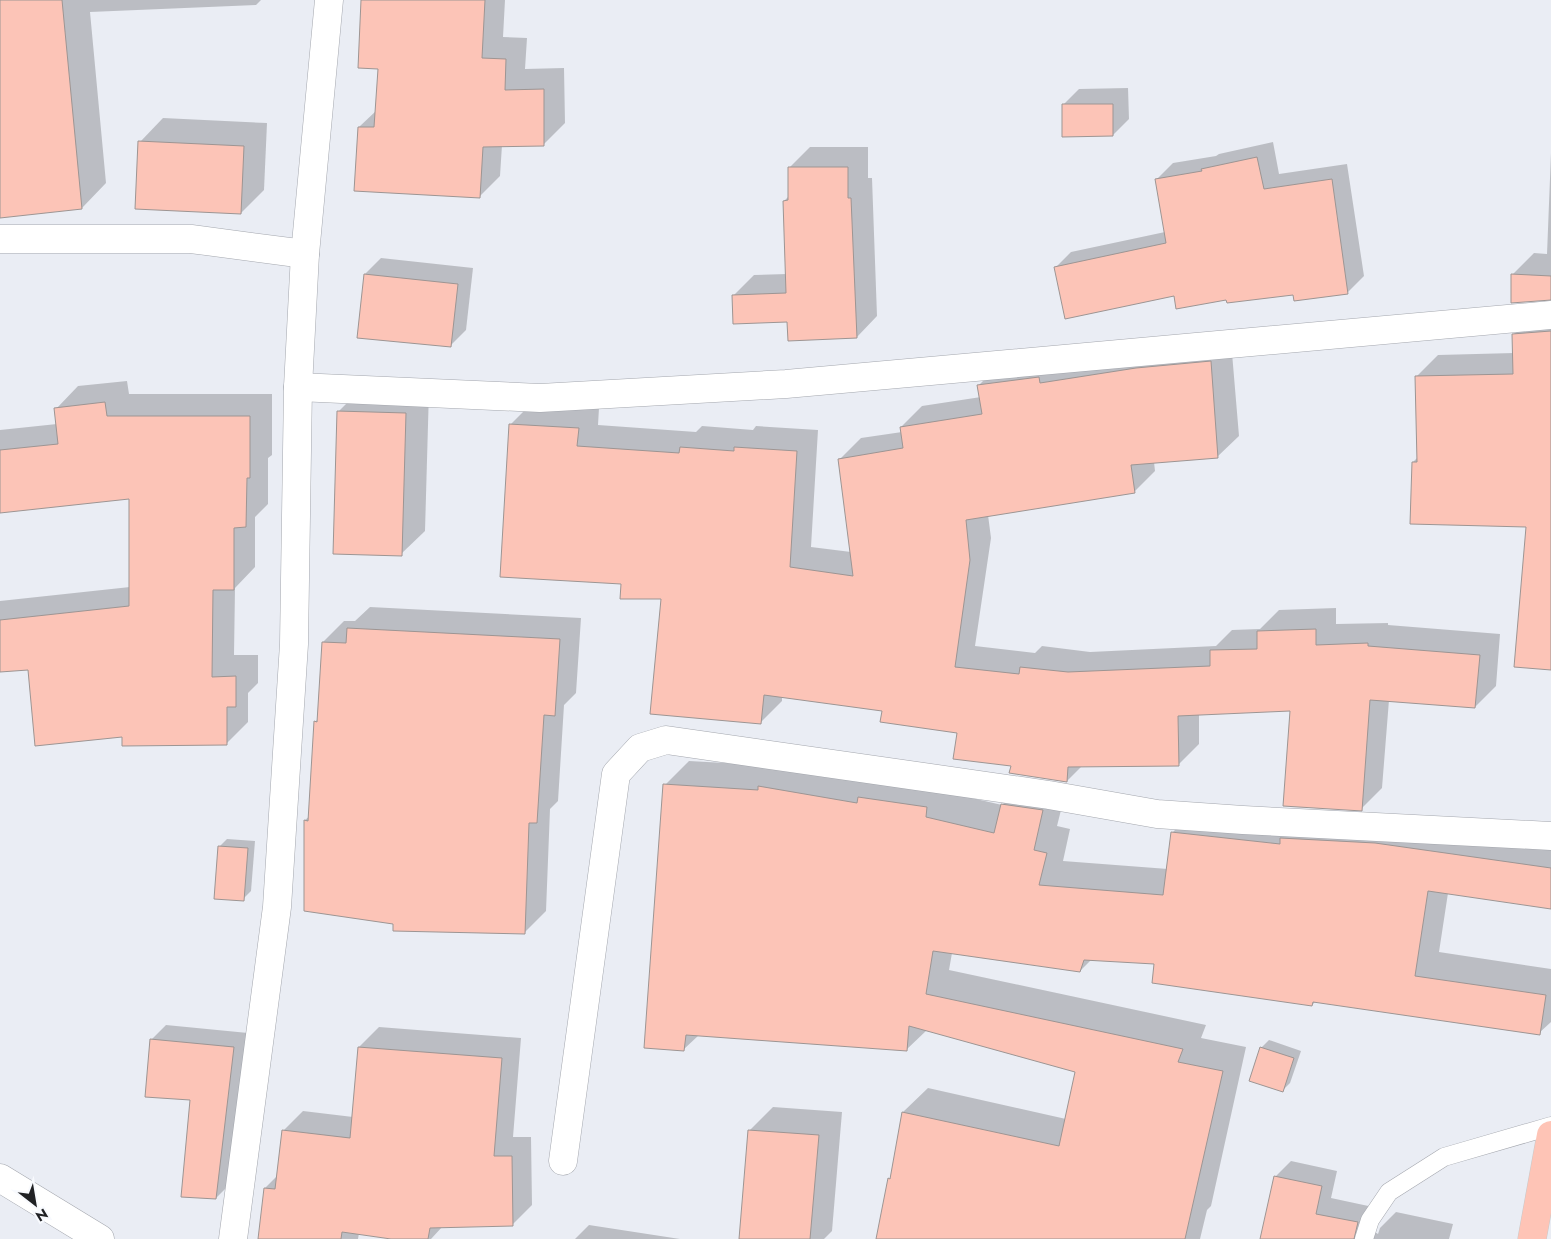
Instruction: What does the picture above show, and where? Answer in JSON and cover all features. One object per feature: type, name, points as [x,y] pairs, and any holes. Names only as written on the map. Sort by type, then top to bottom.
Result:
[{"type":"highway","points":[[1532,1239],[1551,1135]]},
{"type":"street","points":[[234,1239],[277,907],[294,644],[298,387],[305,254],[329,0]]},
{"type":"street","points":[[0,239],[191,239],[305,254]]},
{"type":"street","points":[[298,387],[540,398],[757,386],[1551,315]]},
{"type":"street","points":[[563,1161],[616,774],[640,748],[666,740],[1039,793],[1157,814],[1551,836]]},
{"type":"street","points":[[0,1178],[100,1239]]},
{"type":"lane","points":[[1364,1239],[1370,1220],[1389,1192],[1444,1157],[1551,1126]]},
{"type":"building","points":[[0,0],[62,0],[82,209],[0,218]]},
{"type":"building","points":[[361,0],[485,0],[482,58],[506,59],[505,90],[544,89],[544,146],[483,147],[480,198],[354,191],[358,127],[374,127],[378,69],[358,68]]},
{"type":"building","points":[[1062,104],[1113,104],[1113,136],[1062,137]]},
{"type":"building","points":[[138,141],[244,146],[241,214],[135,209]]},
{"type":"building","points":[[1257,157],[1264,189],[1332,179],[1348,294],[1294,301],[1293,295],[1227,303],[1226,300],[1176,309],[1174,296],[1065,319],[1054,267],[1166,243],[1155,179],[1202,171],[1201,169]]},
{"type":"building","points":[[788,167],[848,167],[848,198],[851,198],[857,338],[788,341],[787,322],[733,324],[732,295],[786,293],[783,201],[788,200]]},
{"type":"building","points":[[364,274],[458,284],[451,347],[357,338]]},
{"type":"building","points":[[1511,274],[1551,276],[1551,300],[1511,303]]},
{"type":"building","points":[[1551,331],[1551,670],[1514,667],[1526,527],[1410,524],[1412,462],[1417,462],[1415,376],[1513,374],[1512,334]]},
{"type":"building","points":[[1211,361],[1218,458],[1131,465],[1135,493],[966,520],[970,560],[955,667],[1019,674],[1020,667],[1068,672],[1210,666],[1210,650],[1257,649],[1257,631],[1316,629],[1316,645],[1368,643],[1368,646],[1480,655],[1475,708],[1370,700],[1362,811],[1283,806],[1290,711],[1178,716],[1179,766],[1068,767],[1067,782],[1009,773],[1011,766],[953,759],[957,733],[880,722],[882,711],[764,695],[761,724],[650,714],[661,599],[620,599],[621,584],[500,577],[509,424],[579,428],[577,446],[679,453],[680,447],[734,451],[734,447],[797,451],[790,567],[853,576],[838,459],[903,448],[900,427],[982,414],[977,385],[1039,377],[1040,383],[1136,368]]},
{"type":"building","points":[[105,402],[107,416],[250,416],[250,478],[247,478],[246,527],[234,528],[234,590],[213,590],[212,677],[236,676],[236,707],[227,707],[227,745],[122,746],[122,737],[35,746],[28,670],[0,672],[0,620],[129,606],[129,499],[0,513],[0,450],[58,444],[54,408]]},
{"type":"building","points":[[337,411],[406,413],[402,556],[333,554]]},
{"type":"building","points":[[347,628],[560,639],[555,716],[544,715],[537,823],[529,823],[525,934],[393,931],[393,924],[304,911],[304,820],[308,821],[314,721],[317,722],[322,642],[346,643]]},
{"type":"building","points":[[663,784],[758,790],[758,786],[857,803],[858,797],[927,807],[926,817],[994,833],[1001,804],[1043,810],[1034,850],[1047,853],[1039,885],[1163,895],[1171,832],[1280,844],[1280,838],[1375,843],[1551,868],[1551,909],[1428,891],[1415,976],[1546,995],[1540,1035],[1313,1002],[1312,1006],[1152,983],[1154,964],[1084,960],[1080,972],[933,951],[926,994],[1183,1049],[1178,1062],[1223,1071],[1185,1239],[876,1239],[888,1178],[890,1179],[902,1112],[1059,1146],[1075,1072],[909,1026],[907,1051],[686,1035],[684,1051],[644,1048]]},
{"type":"building","points":[[218,846],[248,848],[244,901],[214,899]]},
{"type":"building","points":[[150,1039],[234,1047],[216,1199],[181,1197],[190,1100],[145,1097]]},
{"type":"building","points":[[358,1047],[502,1058],[494,1156],[512,1156],[513,1226],[430,1228],[428,1239],[391,1239],[342,1232],[341,1239],[258,1239],[264,1188],[275,1189],[282,1130],[350,1138]]},
{"type":"building","points":[[1260,1047],[1294,1058],[1283,1092],[1249,1081]]},
{"type":"building","points":[[748,1130],[819,1135],[810,1239],[739,1239]]},
{"type":"building","points":[[1274,1176],[1322,1186],[1316,1214],[1358,1222],[1354,1239],[1260,1239]]}]
